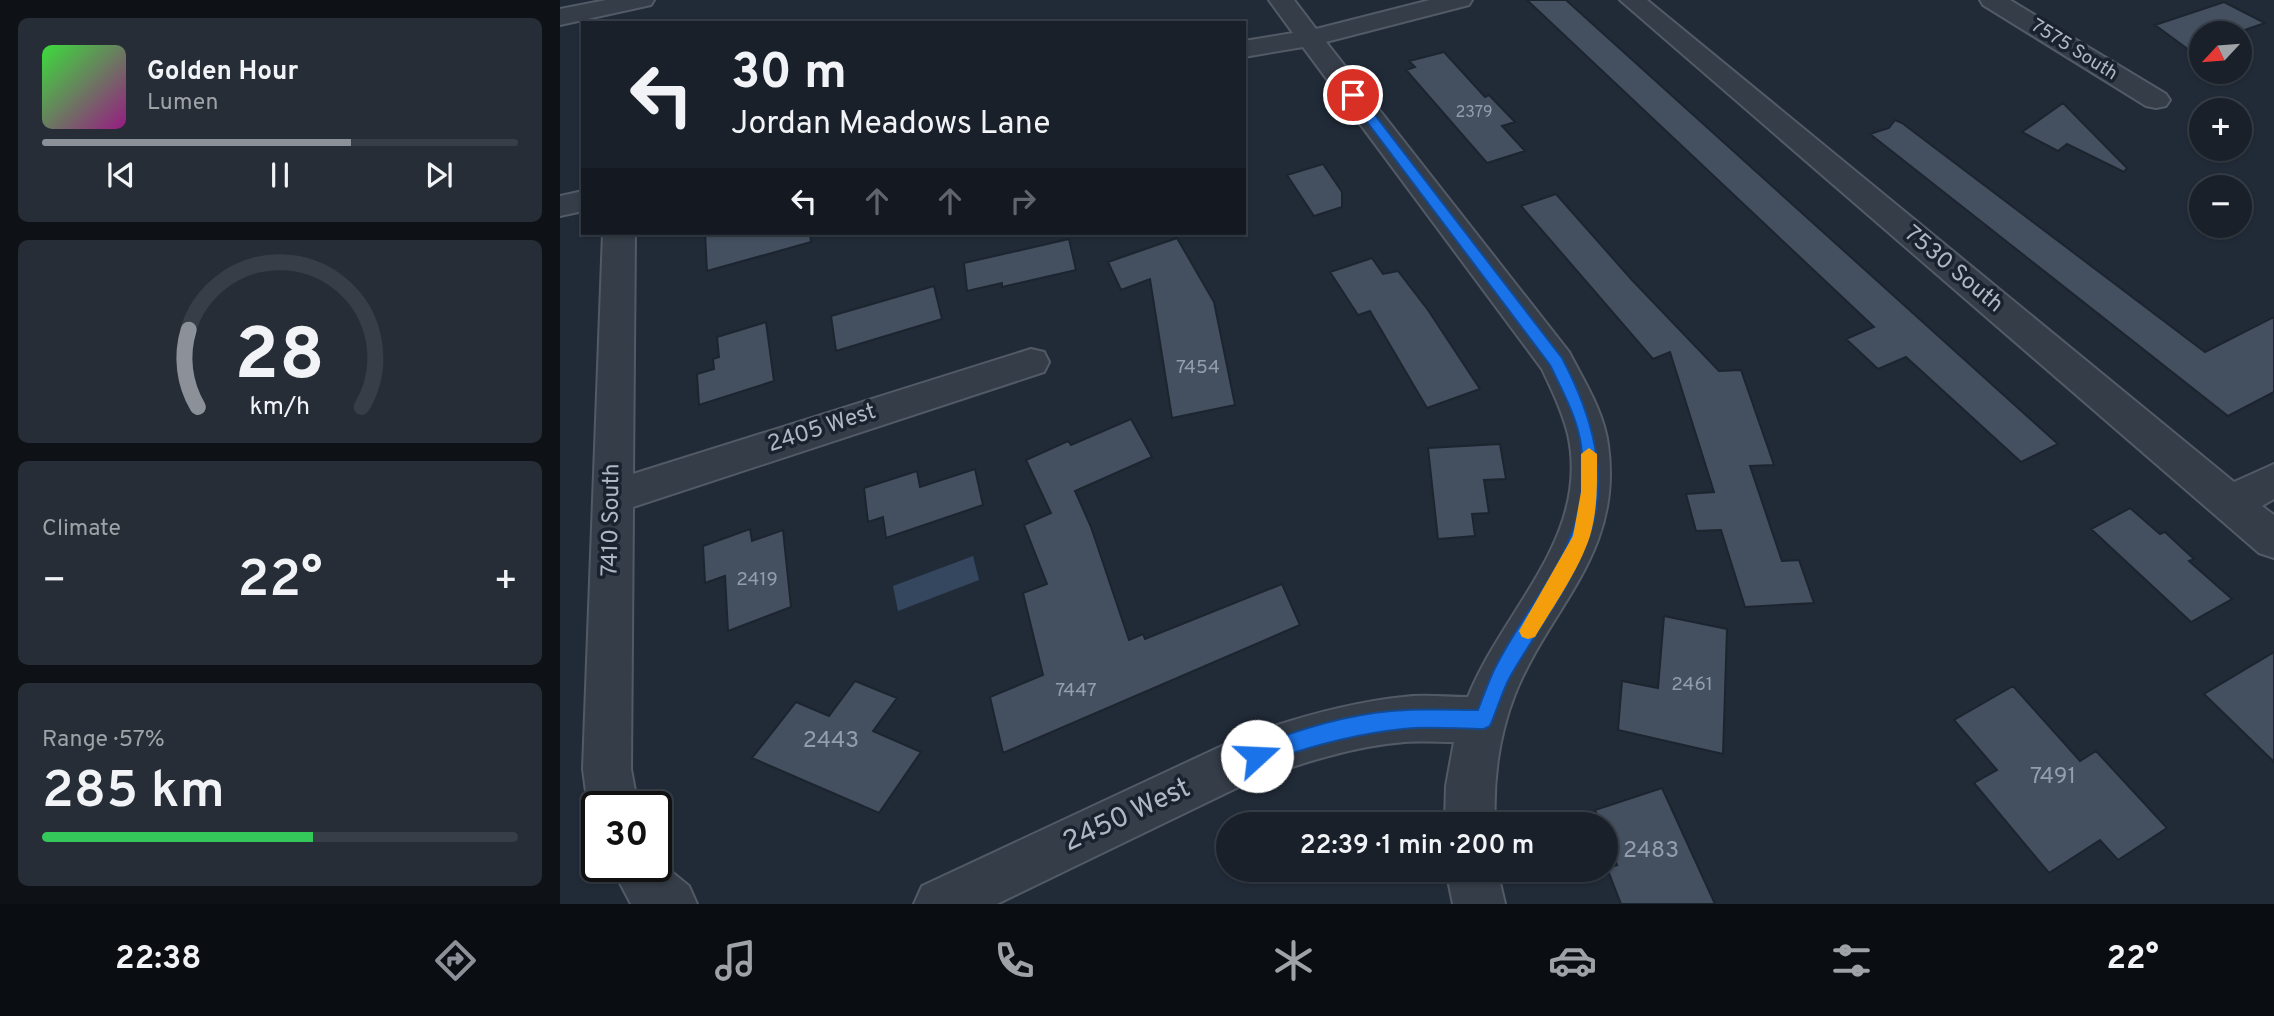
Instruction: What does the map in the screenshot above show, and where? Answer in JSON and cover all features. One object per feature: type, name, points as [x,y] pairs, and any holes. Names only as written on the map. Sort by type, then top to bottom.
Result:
[{"type":"street","points":[[560,17],[642,0]]},
{"type":"street","points":[[1281,0],[1556,362],[1576,404],[1589,445],[1589,492],[1581,536],[1555,588],[1501,675],[1484,720],[1468,794],[1469,812]]},
{"type":"street","points":[[1246,48],[1310,38],[1460,0]]},
{"type":"street","name":"7530 South","points":[[1632,0],[2274,540]]},
{"type":"street","name":"7575 South","points":[[1992,0],[2156,100]]},
{"type":"street","points":[[560,206],[581,201]]},
{"type":"street","name":"7410 South","points":[[610,791],[607,769],[619,235]]},
{"type":"street","name":"2405 West","points":[[612,497],[1031,362]]},
{"type":"street","points":[[2231,503],[2274,480]]},
{"type":"street","name":"2450 West","points":[[940,904],[1240,762],[1292,743],[1350,728],[1405,719],[1484,720]]},
{"type":"street","points":[[646,882],[671,904]]},
{"type":"street","points":[[1474,882],[1479,904]]},
{"type":"water","points":[[973,556],[979,580],[898,611],[893,586]]},
{"type":"building","points":[[1527,0],[1566,0],[2058,444],[2021,462],[1906,357],[1878,369],[1846,339],[1874,327]]},
{"type":"building","points":[[2224,2],[2265,23],[2252,27],[2252,21],[2189,21],[2189,50],[2155,25]]},
{"type":"building","points":[[1444,52],[1485,97],[1489,95],[1515,122],[1502,126],[1525,151],[1487,163],[1406,70],[1415,67],[1409,61]]},
{"type":"building","points":[[2063,103],[2127,168],[2124,172],[2067,144],[2058,151],[2022,132]]},
{"type":"building","points":[[1895,120],[2205,352],[2274,317],[2274,392],[2228,416],[1870,134],[1889,128]]},
{"type":"building","points":[[1323,164],[1342,192],[1342,207],[1314,216],[1287,175]]},
{"type":"building","points":[[1556,194],[1632,280],[1719,371],[1741,370],[1774,465],[1750,466],[1782,561],[1799,560],[1814,603],[1745,607],[1721,530],[1696,531],[1686,494],[1714,492],[1670,352],[1653,359],[1521,206]]},
{"type":"building","points":[[705,235],[810,235],[811,242],[707,271]]},
{"type":"building","points":[[1177,238],[1214,302],[1235,405],[1172,418],[1150,279],[1121,290],[1108,262]]},
{"type":"building","points":[[1069,239],[1076,270],[1002,287],[1002,283],[967,291],[964,263]]},
{"type":"building","points":[[1372,258],[1383,274],[1398,271],[1428,310],[1480,389],[1427,408],[1370,311],[1358,315],[1330,272]]},
{"type":"building","points":[[934,286],[942,319],[836,351],[831,316]]},
{"type":"building","points":[[766,322],[774,381],[699,405],[697,374],[714,369],[713,359],[719,357],[717,337]]},
{"type":"building","points":[[1131,419],[1152,457],[1075,491],[1091,527],[1129,640],[1143,634],[1145,639],[1282,584],[1300,625],[1003,753],[990,697],[1043,675],[1023,593],[1047,584],[1024,525],[1051,513],[1026,460],[1068,441],[1071,445]]},
{"type":"building","points":[[1500,444],[1506,479],[1484,480],[1489,513],[1472,514],[1475,536],[1438,539],[1428,448]]},
{"type":"building","points":[[975,469],[983,505],[886,538],[883,517],[868,522],[864,488],[917,471],[920,487]]},
{"type":"building","points":[[2130,508],[2160,534],[2165,532],[2194,559],[2189,561],[2232,599],[2191,622],[2091,529]]},
{"type":"building","points":[[750,529],[752,541],[783,530],[791,607],[728,631],[725,576],[705,583],[703,546]]},
{"type":"building","points":[[1664,616],[1727,629],[1723,754],[1618,730],[1622,681],[1658,688]]},
{"type":"building","points":[[2274,652],[2274,762],[2204,694]]},
{"type":"building","points":[[855,681],[897,698],[873,731],[921,752],[879,813],[752,758],[796,702],[829,716]]},
{"type":"building","points":[[2013,686],[2080,761],[2096,751],[2167,828],[2118,860],[2100,840],[2049,873],[1974,783],[1997,770],[1954,720]]},
{"type":"building","points":[[1662,788],[1715,904],[1621,904],[1612,882],[1618,882],[1618,812],[1595,810]]},
{"type":"slow traffic","points":[[1528,631],[1555,588],[1581,536],[1589,492],[1589,454]]},
{"type":"route","points":[[1257,756],[1292,743],[1350,728],[1405,719],[1484,720],[1501,675],[1555,588],[1581,536],[1589,492],[1589,445],[1576,404],[1556,362],[1353,95]]}]
